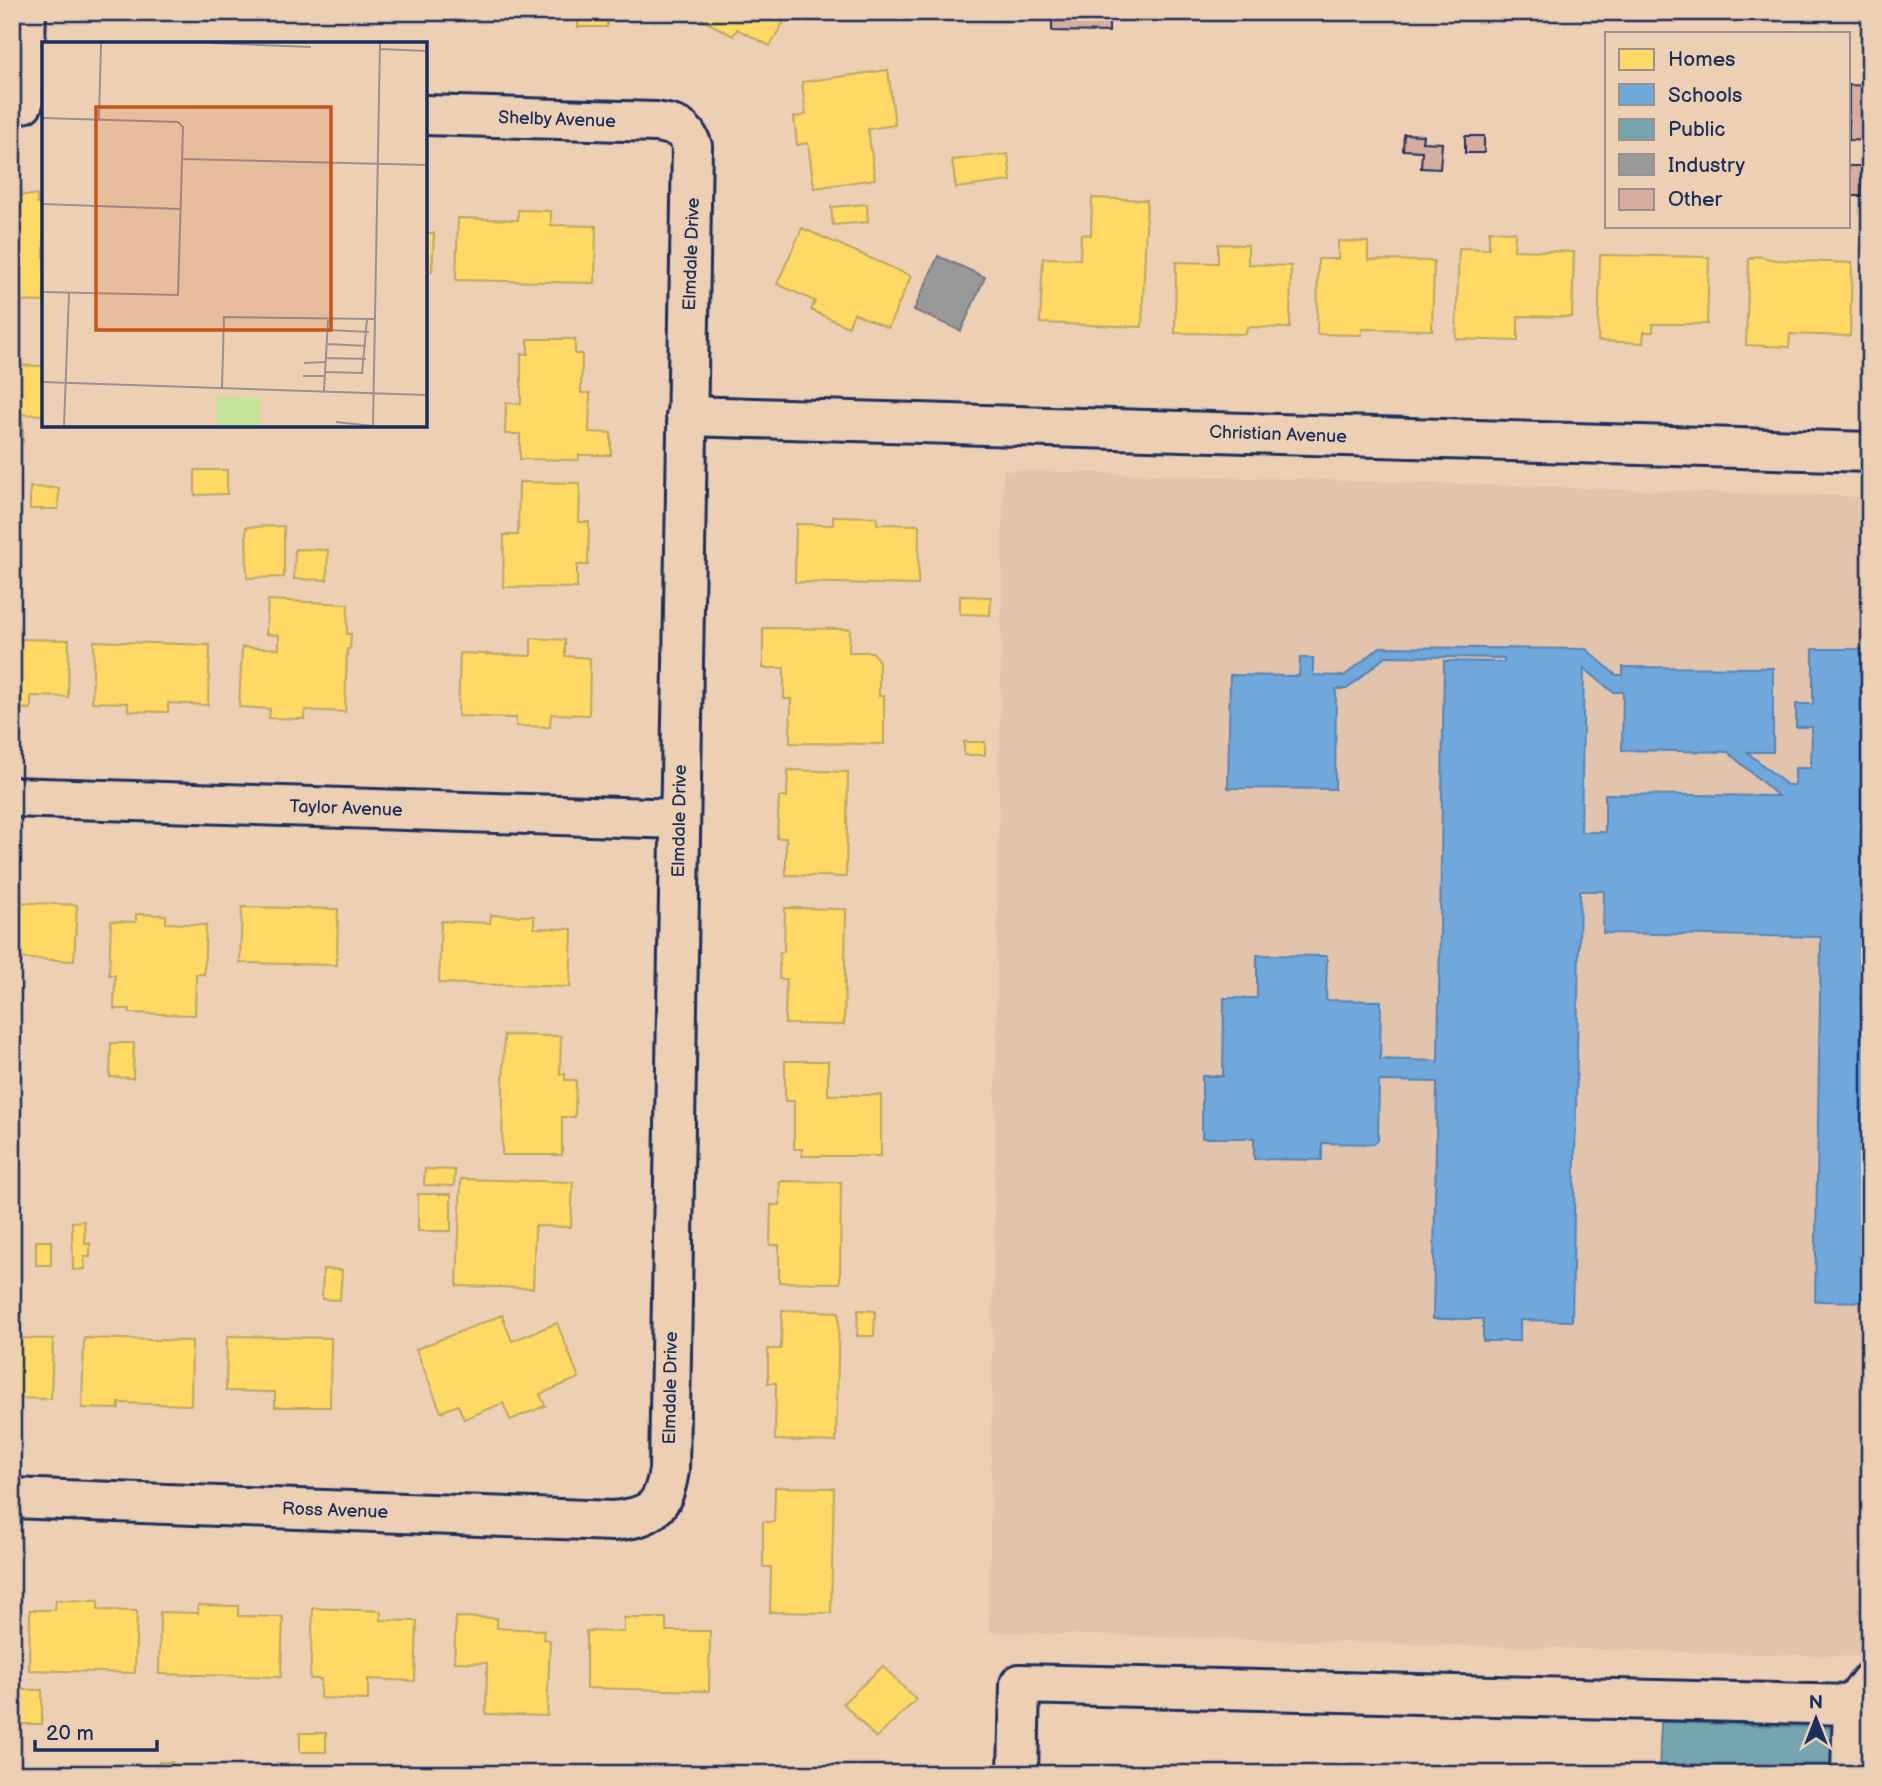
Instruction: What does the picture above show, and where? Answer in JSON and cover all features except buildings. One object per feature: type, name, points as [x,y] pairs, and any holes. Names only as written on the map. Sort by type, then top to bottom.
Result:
[{"type":"street","points":[[26,12],[26,103]]},
{"type":"street","name":"Shelby Avenue","points":[[427,115],[656,122],[674,125],[687,132]]},
{"type":"street","name":"Elmdale Drive","points":[[655,1508],[666,1492],[669,1470],[686,416],[694,161],[687,132]]},
{"type":"street","name":"Christian Avenue","points":[[686,416],[1870,453]]},
{"type":"street","name":"Taylor Avenue","points":[[12,797],[679,819]]},
{"type":"street","name":"Ross Avenue","points":[[12,1498],[612,1521],[639,1518],[655,1508]]},
{"type":"street","points":[[1018,1774],[1020,1684],[1861,1693],[1851,1774]]},
{"type":"shaded area","points":[[1003,470],[1870,497],[1870,1657],[989,1632]]}]
